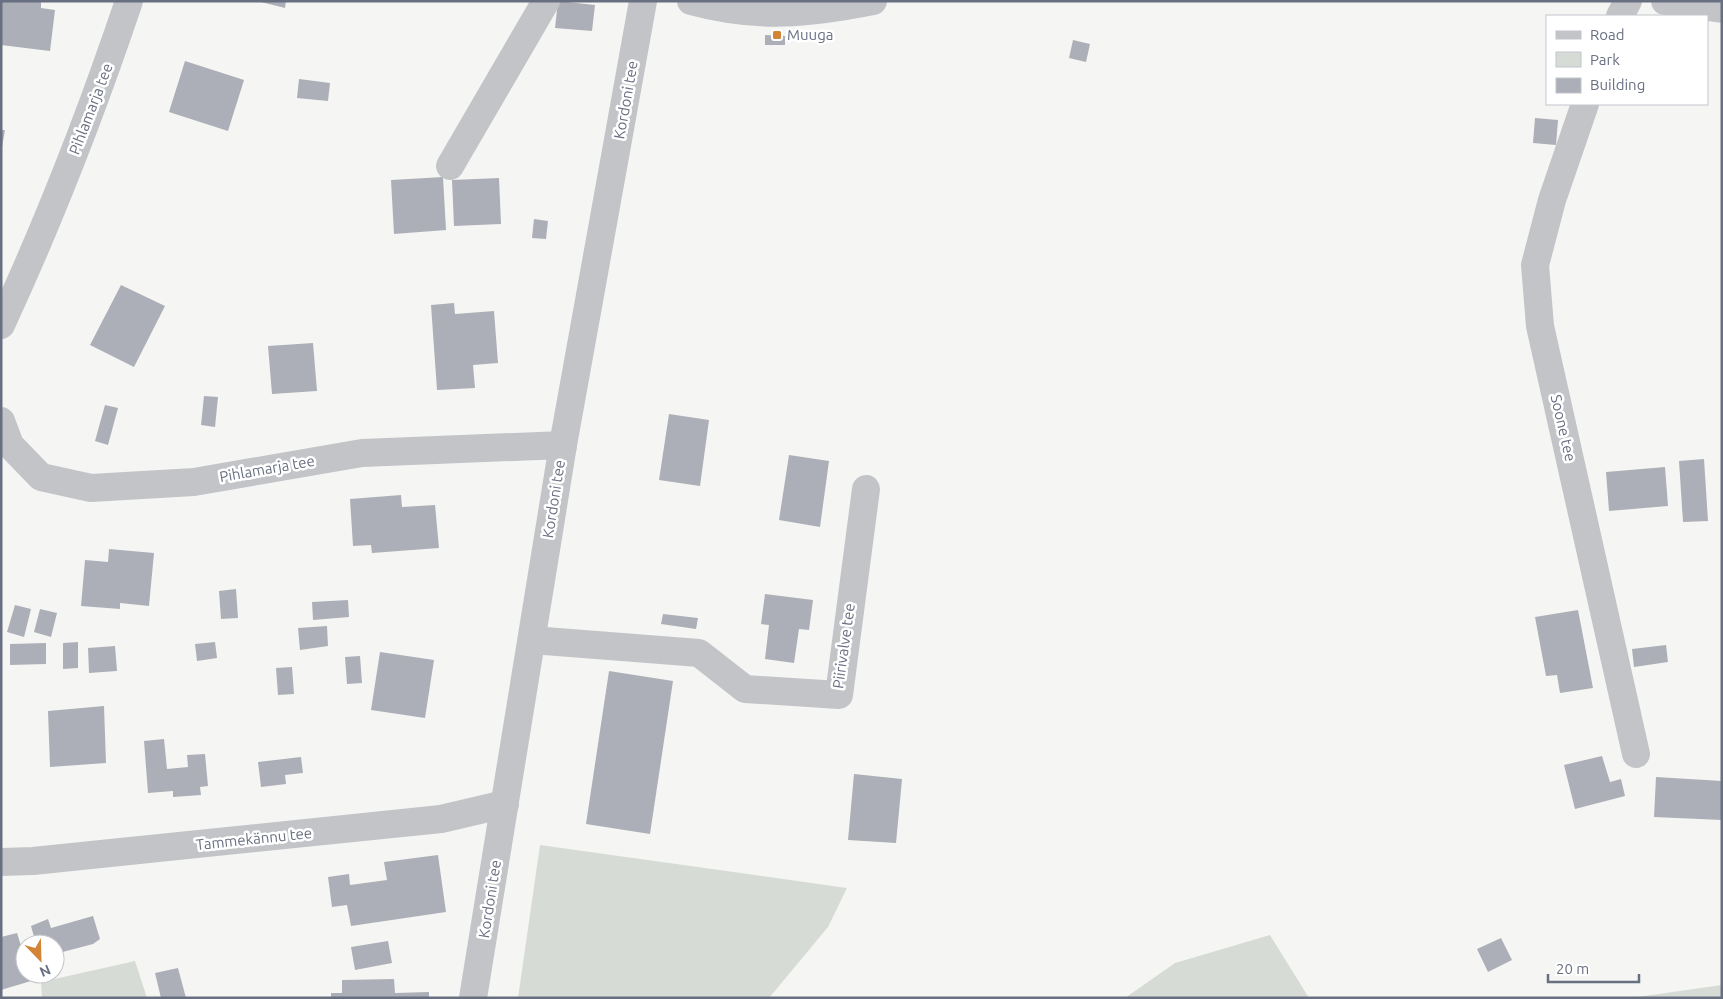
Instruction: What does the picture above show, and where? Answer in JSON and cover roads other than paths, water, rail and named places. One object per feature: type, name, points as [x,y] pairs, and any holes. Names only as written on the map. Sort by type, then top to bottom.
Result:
[{"type":"street","name":"Pihlamarja tee","points":[[1,325],[42,237],[103,78],[129,1]]},
{"type":"street","points":[[450,166],[546,1]]},
{"type":"street","name":"Kordoni tee","points":[[473,998],[563,445],[644,1]]},
{"type":"street","points":[[691,1],[719,9],[776,14],[826,10],[873,1]]},
{"type":"street","points":[[1621,15],[1628,1]]},
{"type":"street","points":[[1665,1],[1722,9]]},
{"type":"street","name":"Soone tee","points":[[1585,105],[1552,200],[1536,266],[1539,318],[1636,754]]},
{"type":"street","name":"Pihlamarja tee","points":[[1,421],[10,444],[41,477],[91,488],[194,482],[362,453],[563,445]]},
{"type":"street","name":"Piirivalve tee","points":[[532,640],[699,653],[745,689],[839,695],[866,489]]},
{"type":"street","name":"Tammekännu tee","points":[[1,862],[33,861],[441,819],[505,804]]},
{"type":"place","name":"Muuga","points":[[777,35]]}]
